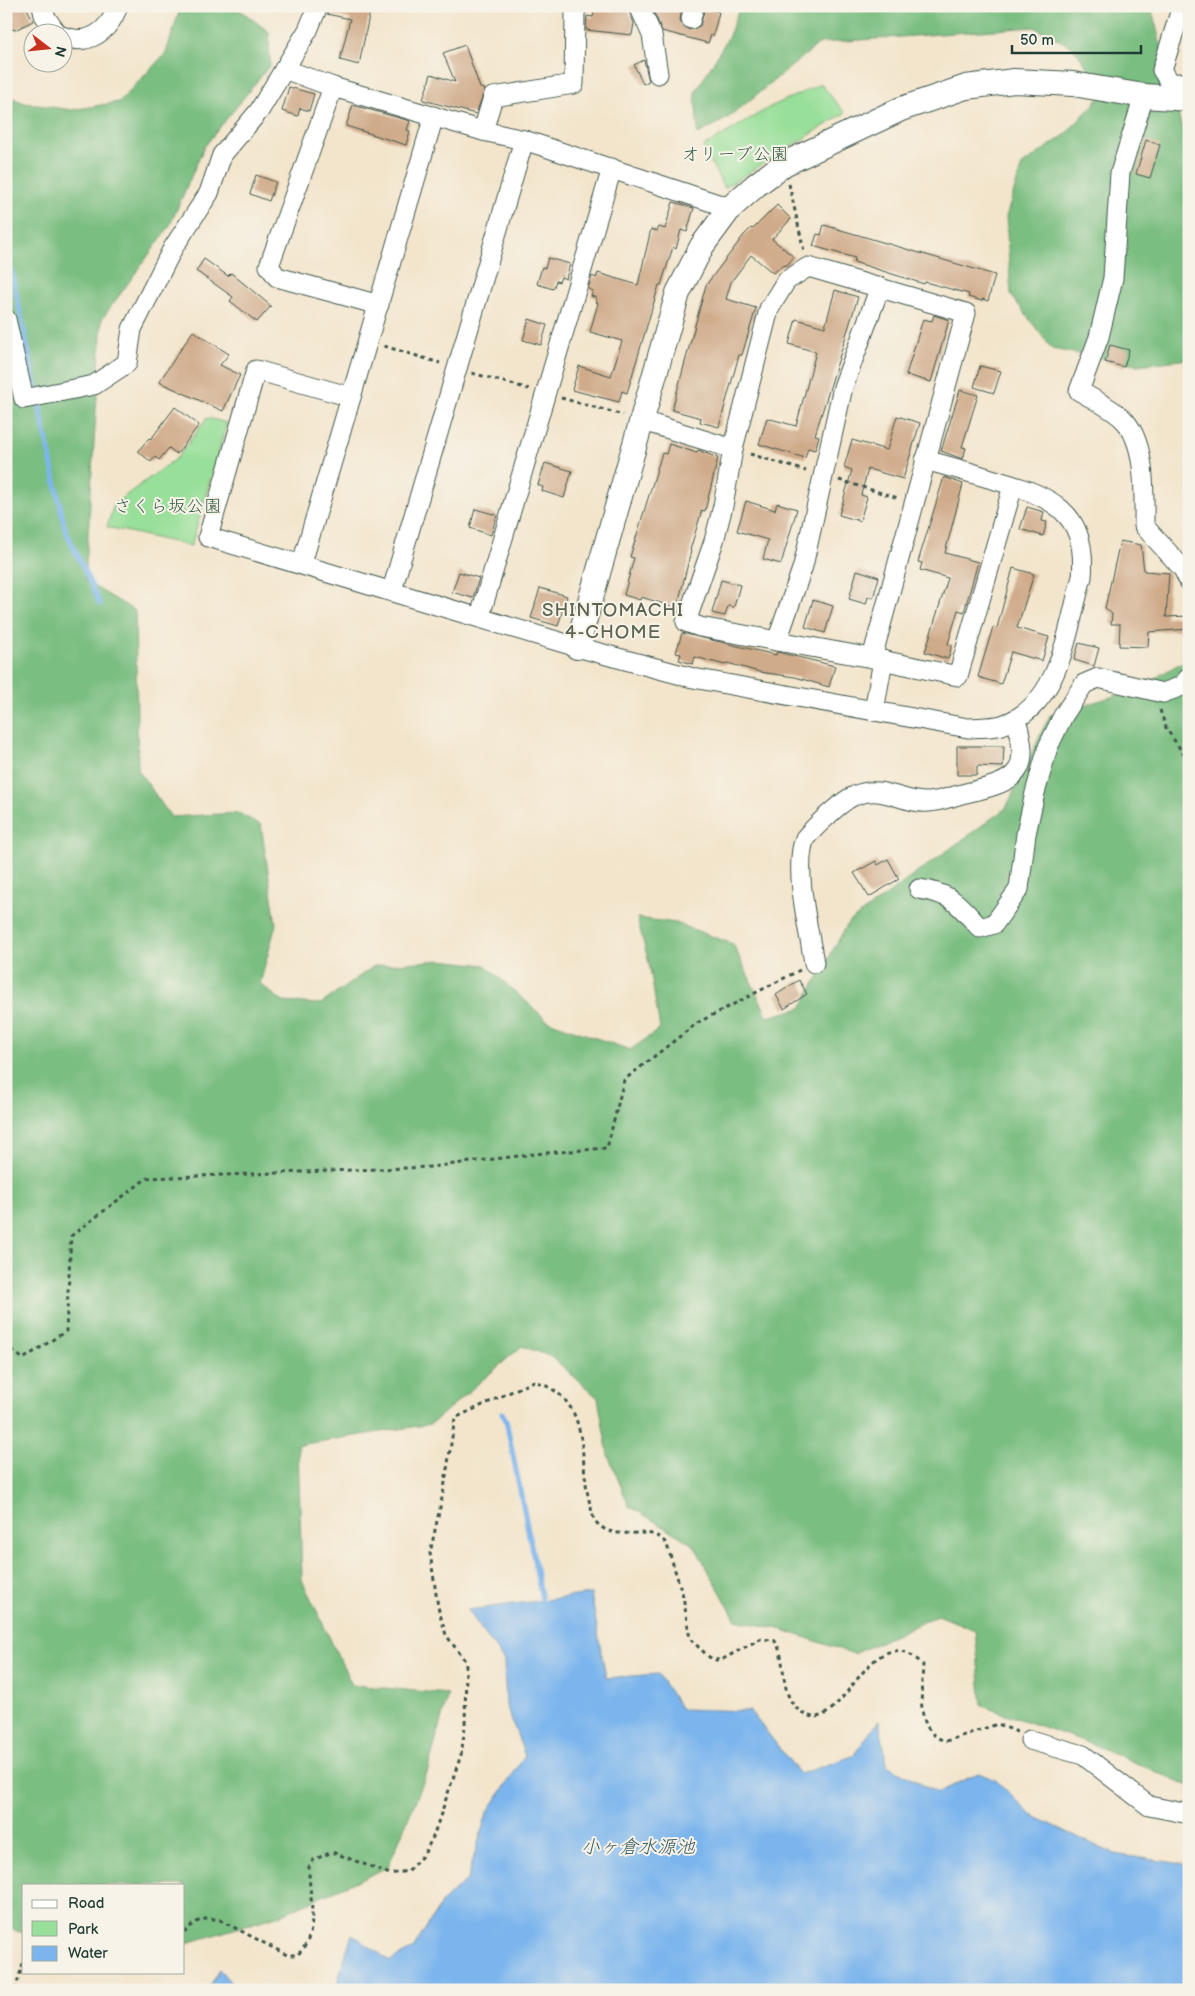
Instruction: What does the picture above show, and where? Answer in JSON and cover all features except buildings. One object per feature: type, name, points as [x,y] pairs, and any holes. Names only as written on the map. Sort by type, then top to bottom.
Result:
[{"type":"street","points":[[42,6],[44,15],[49,22]]},
{"type":"street","points":[[72,38],[82,40],[93,38],[108,26],[118,6]]},
{"type":"street","points":[[6,319],[24,399],[94,385],[127,363],[132,329],[173,248],[209,194],[222,155],[259,110],[308,30],[318,6]]},
{"type":"street","points":[[483,131],[493,97],[574,84],[575,12],[578,6]]},
{"type":"street","points":[[639,6],[652,35],[658,74]]},
{"type":"street","points":[[1182,6],[1162,70],[1172,84],[1189,82]]},
{"type":"street","points":[[284,69],[333,87],[483,131],[524,140],[730,208]]},
{"type":"street","points":[[577,647],[678,293],[702,246],[730,208],[784,164],[901,109],[966,87],[1014,81],[1073,84],[1144,96],[1189,99]]},
{"type":"street","points":[[333,87],[269,266],[277,277],[379,305]]},
{"type":"street","points":[[1144,96],[1120,173],[1113,278],[1099,337],[1079,390],[1121,417],[1130,427],[1136,438],[1143,477],[1144,526],[1184,569],[1189,581]]},
{"type":"street","points":[[302,563],[369,342],[434,116]]},
{"type":"street","points":[[392,590],[524,140]]},
{"type":"street","points":[[480,616],[547,394],[612,168]]},
{"type":"street","points":[[874,711],[878,659],[925,460],[966,313],[808,267],[786,281],[769,309],[733,449],[723,506],[714,542],[686,622],[700,627],[878,659],[958,676],[1013,486]]},
{"type":"street","points":[[776,642],[803,566],[843,387],[880,287]]},
{"type":"street","points":[[351,397],[256,370],[208,537],[480,616],[577,647],[693,678],[968,728],[1001,725],[1016,719],[1038,701],[1054,677],[1082,577],[1083,564],[1080,539],[1075,527],[1060,507],[1041,496],[925,460]]},
{"type":"street","points":[[643,421],[733,449]]},
{"type":"street","points":[[919,889],[940,892],[956,902],[980,928],[994,924],[1019,889],[1034,793],[1048,748],[1063,716],[1084,684],[1098,678],[1164,693],[1182,686],[1189,677]]},
{"type":"street","points":[[814,963],[800,866],[801,847],[805,838],[853,796],[882,791],[928,802],[1001,785],[1013,776],[1023,755],[1022,738],[1016,719]]},
{"type":"street","points":[[1030,1740],[1083,1755],[1149,1806],[1189,1814]]},
{"type":"path","points":[[784,164],[808,267]]},
{"type":"path","points":[[369,342],[643,421]]},
{"type":"path","points":[[1164,693],[1159,706],[1166,728],[1189,762]]},
{"type":"path","points":[[6,1345],[23,1358],[66,1331],[71,1236],[147,1178],[431,1167],[534,1154],[606,1148],[624,1080],[697,1023],[814,963]]},
{"type":"path","points":[[185,1932],[194,1922],[209,1917],[220,1920],[287,1955],[297,1955],[305,1948],[311,1933],[309,1867],[313,1860],[332,1852],[390,1874],[408,1871],[424,1854],[446,1802],[461,1755],[465,1727],[466,1662],[446,1635],[438,1607],[430,1553],[444,1489],[455,1418],[534,1381],[548,1385],[570,1404],[580,1430],[587,1495],[594,1520],[605,1531],[620,1534],[655,1533],[662,1537],[668,1545],[683,1596],[690,1639],[708,1657],[716,1660],[723,1659],[760,1639],[774,1640],[779,1645],[782,1676],[790,1700],[801,1712],[819,1717],[830,1710],[876,1659],[890,1651],[904,1651],[915,1656],[923,1665],[921,1701],[924,1718],[931,1732],[939,1739],[946,1741],[986,1726],[998,1724],[1010,1728],[1030,1740]]},
{"type":"path","points":[[15,1990],[22,1967]]},
{"type":"green space","points":[[181,6],[235,6],[269,32],[270,65],[204,147],[169,227],[102,319],[85,581],[135,611],[138,770],[171,817],[238,813],[261,825],[276,924],[260,984],[283,1002],[321,1004],[374,966],[441,960],[485,965],[548,1021],[630,1050],[660,1029],[649,963],[637,918],[676,923],[733,944],[768,1017],[801,1008],[848,923],[1006,808],[1050,715],[1135,690],[1189,658],[1189,1786],[1092,1744],[982,1706],[975,1630],[938,1615],[854,1654],[780,1629],[736,1620],[694,1545],[629,1506],[608,1455],[598,1398],[552,1357],[522,1346],[431,1424],[298,1445],[302,1580],[352,1685],[448,1694],[427,1773],[388,1867],[280,1915],[185,1944],[185,1884],[22,1884],[22,1932],[6,1928],[6,95],[24,103],[72,110],[119,102],[166,53]]},
{"type":"green space","points":[[740,6],[1151,6],[1181,125],[1189,128],[1189,359],[1137,365],[1052,349],[1011,295],[1006,217],[1022,165],[1065,135],[1105,92],[1073,47],[1034,27],[820,43],[728,118],[698,134],[695,93],[729,36]]},
{"type":"green space","name":"オリーブ公園","points":[[821,84],[845,113],[724,188],[703,147],[770,107]]},
{"type":"green space","name":"さくら坂公園","points":[[207,418],[227,423],[191,546],[107,527],[114,504],[178,457]]},
{"type":"water","name":"小ヶ倉水源池","points":[[591,1594],[606,1678],[658,1674],[681,1709],[750,1711],[800,1774],[853,1756],[879,1720],[887,1765],[937,1793],[978,1773],[996,1780],[1031,1815],[1114,1854],[1189,1865],[1189,1990],[335,1990],[352,1934],[390,1961],[413,1949],[442,1902],[467,1880],[487,1813],[525,1756],[506,1705],[504,1661],[468,1610]]},
{"type":"water","points":[[220,1970],[237,1990],[207,1990]]},
{"type":"waterway","points":[[6,244],[65,529],[100,604]]},
{"type":"waterway","points":[[502,1413],[506,1420],[542,1600]]},
{"type":"district","name":"SHINTOMACHI 4-CHOME","points":[[613,620]]}]
